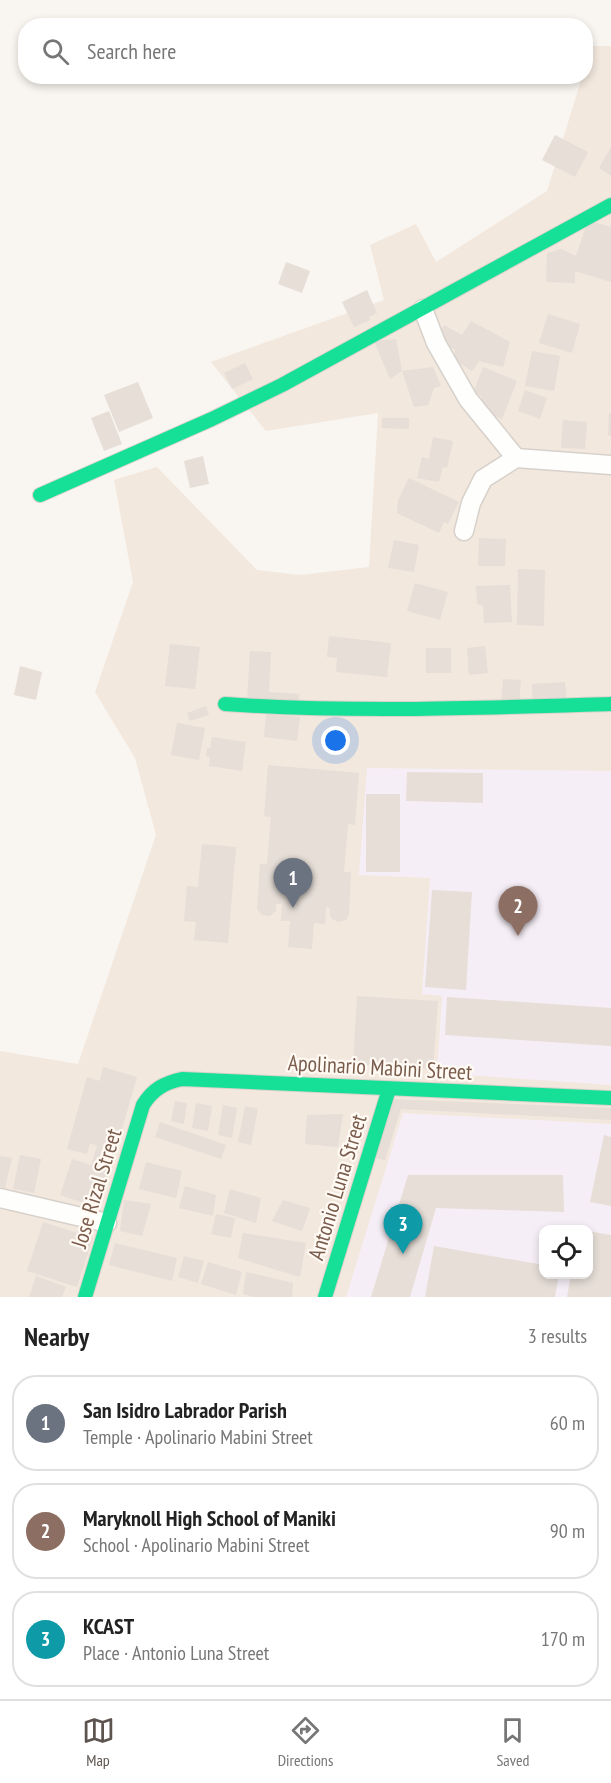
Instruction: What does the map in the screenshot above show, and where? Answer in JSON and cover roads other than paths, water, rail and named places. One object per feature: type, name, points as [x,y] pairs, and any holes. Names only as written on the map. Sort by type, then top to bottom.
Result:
[{"type":"street","points":[[40,495],[212,419],[282,385],[611,206]]},
{"type":"street","points":[[423,309],[436,343],[468,399],[516,458]]},
{"type":"street","points":[[464,531],[471,503],[483,479],[516,458],[611,465]]},
{"type":"street","points":[[225,704],[322,709],[611,704]]},
{"type":"street","name":"Apolinario Mabini Street","points":[[151,1092],[163,1084],[182,1079],[611,1098]]},
{"type":"street","name":"Antonio Luna Street","points":[[325,1297],[389,1089]]},
{"type":"street","name":"Jose Rizal Street","points":[[85,1297],[143,1106],[151,1092]]},
{"type":"street","points":[[0,1198],[107,1222]]},
{"type":"place","name":"San Isidro Labrador Parish","points":[[293,908]]},
{"type":"place","name":"Maryknoll High School of Maniki","points":[[518,936]]},
{"type":"place","name":"KCAST","points":[[403,1254]]}]
